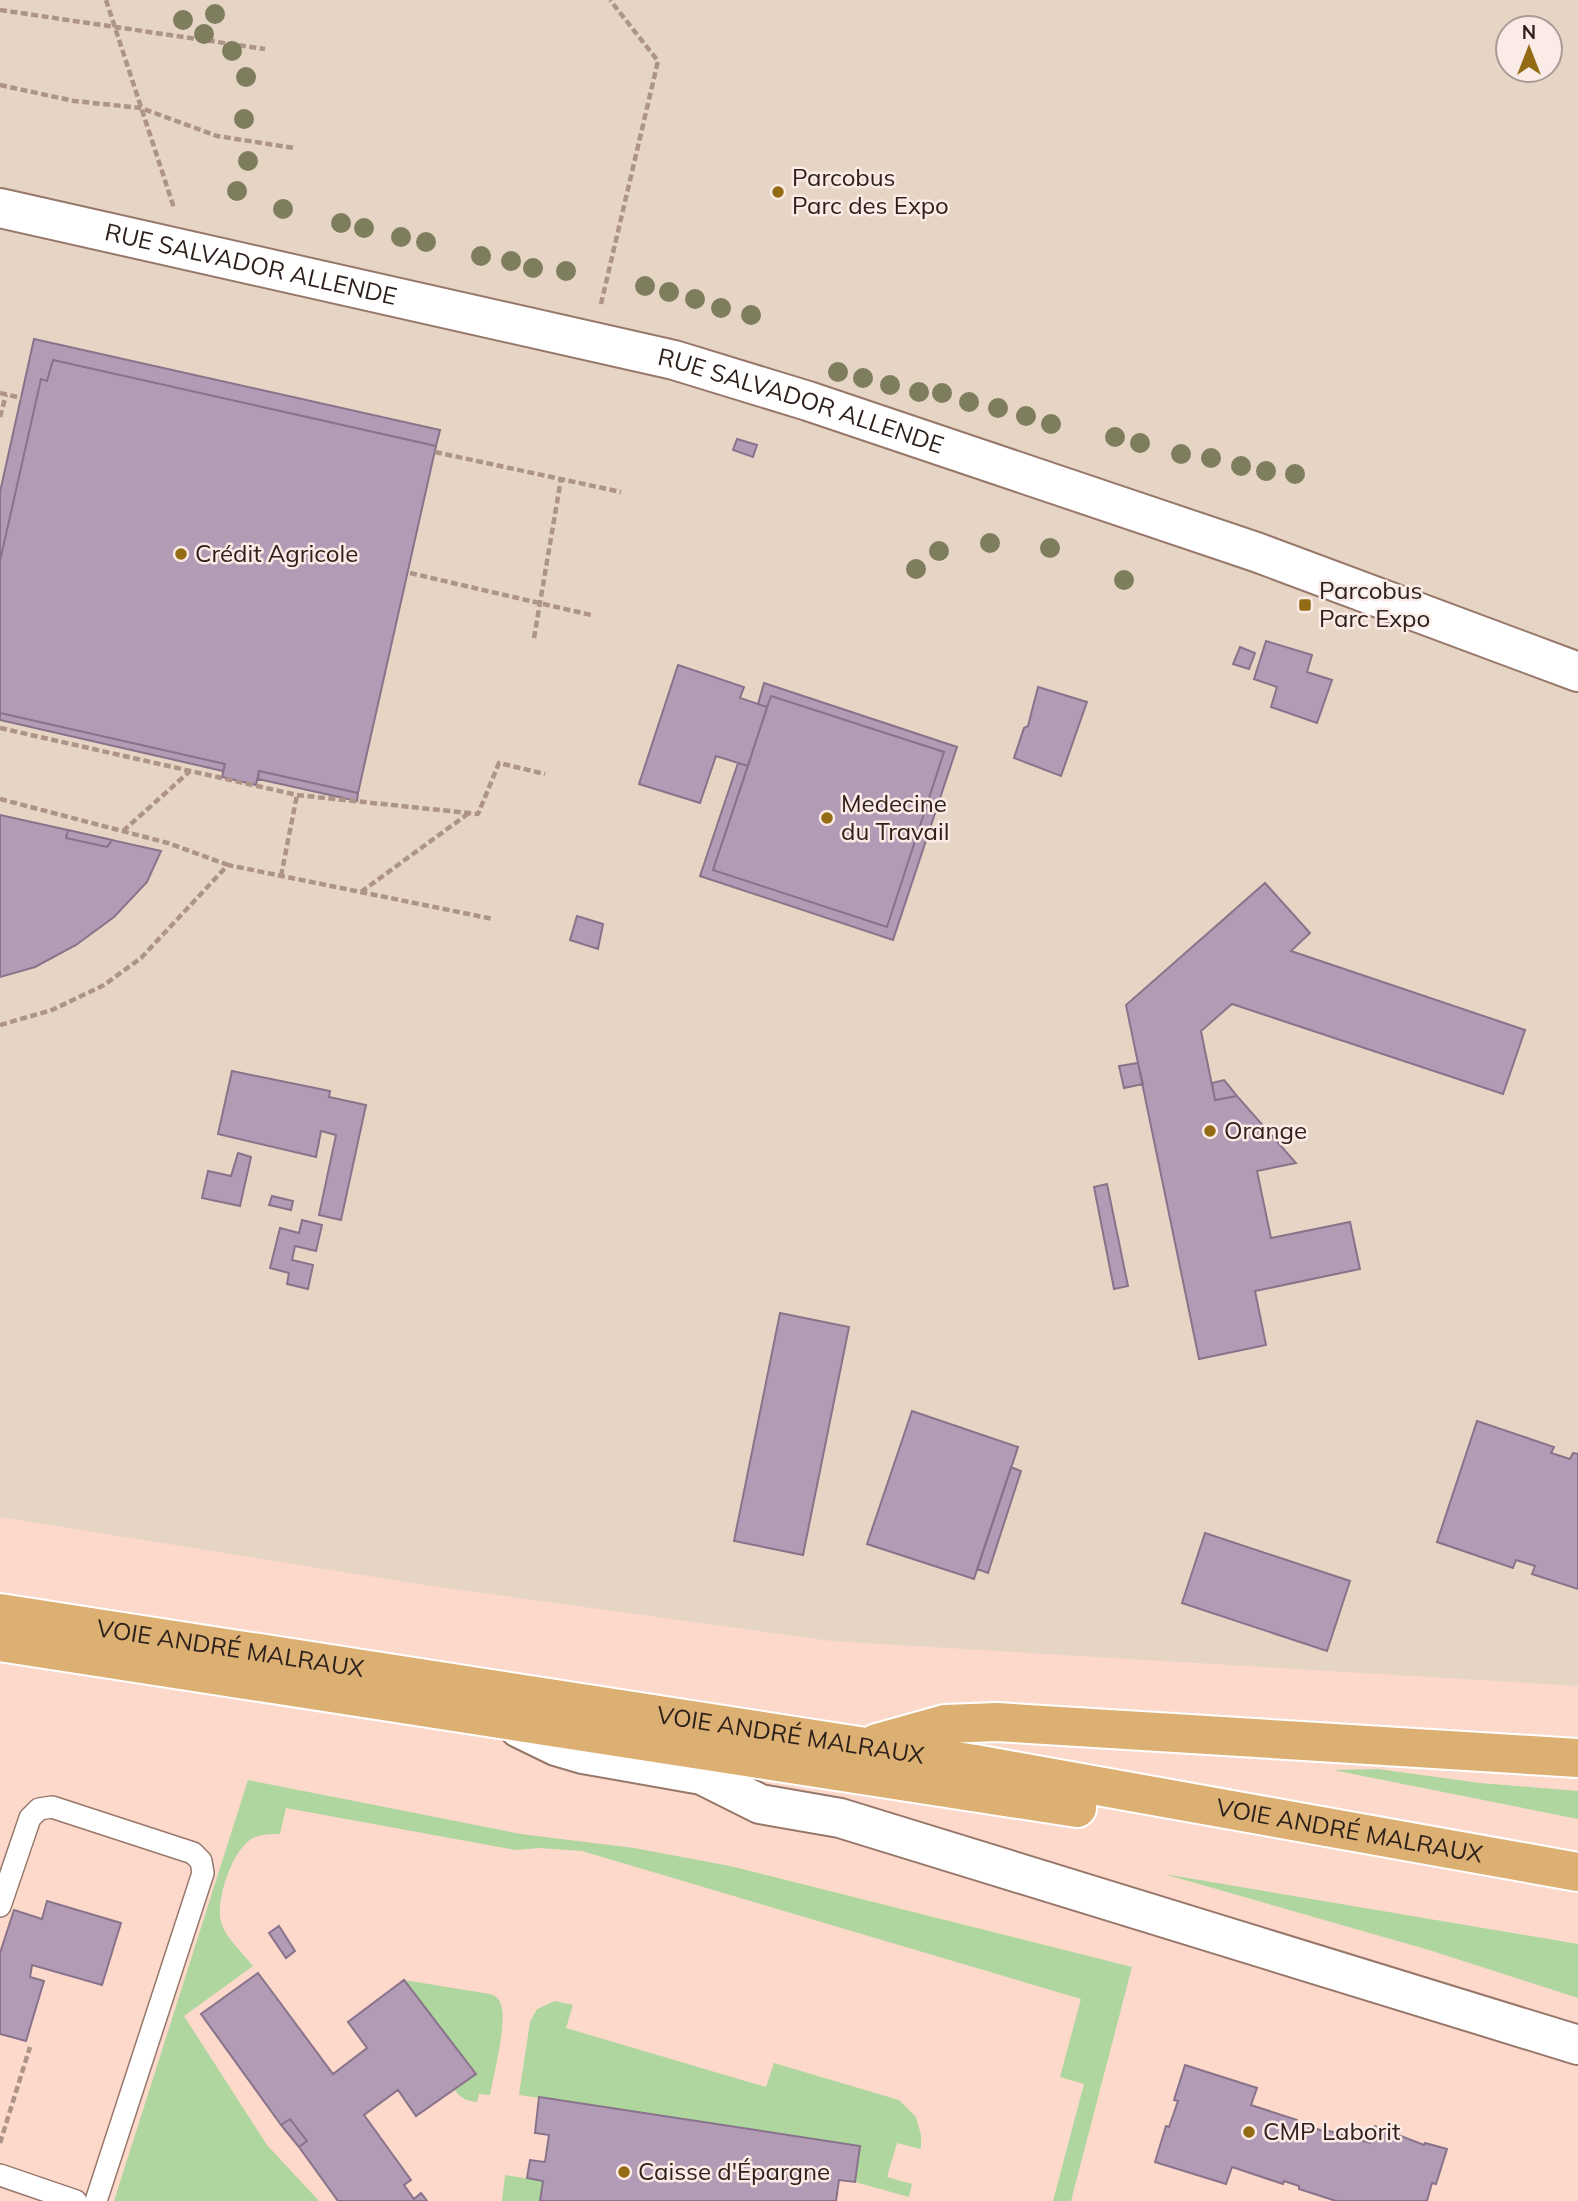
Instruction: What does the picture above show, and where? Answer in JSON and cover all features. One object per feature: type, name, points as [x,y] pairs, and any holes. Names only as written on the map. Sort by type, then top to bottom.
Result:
[{"type":"main road","name":"VOIE ANDRÉ MALRAUX","points":[[0,1613],[975,1763],[1578,1872]]},
{"type":"main road","name":"VOIE ANDRÉ MALRAUX","points":[[0,1642],[1160,1821],[1578,1899]]},
{"type":"main road","points":[[866,1746],[945,1724],[997,1722],[1578,1758]]},
{"type":"street","name":"RUE SALVADOR ALLENDE","points":[[0,208],[674,360],[808,401],[1256,552],[1578,672]]},
{"type":"street","points":[[498,1717],[556,1746],[583,1754],[702,1775],[760,1804],[840,1818],[1578,2045]]},
{"type":"lane","points":[[0,1906],[30,1818],[38,1809],[52,1807],[193,1853],[201,1861],[202,1873],[96,2201]]},
{"type":"lane","points":[[0,2175],[76,2201]]},
{"type":"path","points":[[106,0],[188,249]]},
{"type":"path","points":[[601,304],[657,61],[610,0]]},
{"type":"path","points":[[0,10],[114,29],[265,49]]},
{"type":"path","points":[[0,85],[74,101],[141,108],[216,136],[295,148]]},
{"type":"path","points":[[0,417],[3,394],[21,398]]},
{"type":"path","points":[[435,452],[621,492]]},
{"type":"path","points":[[534,638],[561,480]]},
{"type":"path","points":[[410,573],[591,615]]},
{"type":"path","points":[[0,728],[298,795],[478,814],[499,763],[545,774]]},
{"type":"path","points":[[123,831],[190,771]]},
{"type":"path","points":[[281,876],[298,795]]},
{"type":"path","points":[[0,799],[168,843],[228,865],[493,919]]},
{"type":"path","points":[[360,892],[469,813]]},
{"type":"path","points":[[0,1025],[52,1010],[104,985],[141,958],[228,865]]},
{"type":"path","points":[[0,2143],[30,2047]]},
{"type":"shaded area","points":[[0,0],[1578,0],[1578,1686],[831,1641],[425,1585],[0,1517]]},
{"type":"green space","points":[[1378,1769],[1480,1783],[1578,1791],[1578,1819],[1333,1770]]},
{"type":"green space","points":[[248,1780],[521,1834],[634,1848],[730,1866],[1132,1967],[1071,2201],[1053,2201],[1084,2084],[1060,2077],[1081,1999],[582,1851],[539,1848],[516,1850],[286,1808],[280,1834],[253,1838],[246,1844],[233,1863],[223,1888],[220,1912],[223,1928],[253,1966],[184,2016],[267,2145],[319,2201],[114,2201]]},
{"type":"green space","points":[[1164,1874],[1578,1944],[1578,1998],[1429,1950]]},
{"type":"green space","points":[[404,1980],[490,1994],[498,1999],[502,2024],[490,2095],[479,2094],[477,2102],[473,2102],[464,2099],[454,2089],[476,2073]]},
{"type":"green space","points":[[555,2001],[573,2005],[566,2028],[766,2087],[774,2063],[899,2100],[916,2117],[921,2135],[921,2149],[897,2143],[887,2177],[912,2184],[909,2197],[855,2182],[860,2146],[519,2095],[530,2022],[537,2009]]},
{"type":"green space","points":[[505,2175],[543,2181],[540,2201],[502,2201]]},
{"type":"building","points":[[34,339],[440,430],[436,446],[53,360],[47,381],[41,379],[0,561],[0,492]]},
{"type":"building","points":[[53,360],[436,446],[358,793],[259,771],[256,785],[222,777],[225,764],[0,713],[0,561],[41,379],[47,381]]},
{"type":"building","points":[[737,439],[757,445],[753,457],[733,450]]},
{"type":"building","points":[[1266,641],[1312,655],[1307,672],[1332,680],[1317,723],[1271,707],[1277,687],[1254,679]]},
{"type":"building","points":[[1240,647],[1255,653],[1249,669],[1233,664]]},
{"type":"building","points":[[678,665],[744,687],[740,698],[767,707],[748,766],[716,756],[700,803],[639,784]]},
{"type":"building","points":[[764,683],[957,747],[893,940],[700,876],[738,763],[748,766],[713,870],[887,927],[944,752],[771,696],[767,707],[758,704]]},
{"type":"building","points":[[1038,687],[1087,702],[1061,776],[1014,758],[1024,728],[1028,726]]},
{"type":"building","name":"Medecine du Travail","points":[[771,696],[944,752],[887,927],[713,870]]},
{"type":"building","points":[[0,713],[225,764],[223,771],[0,720]]},
{"type":"building","points":[[259,771],[358,793],[357,801],[258,779]]},
{"type":"building","points":[[0,815],[68,830],[66,838],[107,847],[112,840],[161,851],[147,882],[114,917],[76,945],[35,967],[0,977]]},
{"type":"building","points":[[68,830],[112,840],[107,847],[66,838]]},
{"type":"building","name":"Orange","points":[[1265,883],[1310,933],[1291,951],[1525,1030],[1503,1094],[1232,1004],[1201,1031],[1215,1100],[1237,1096],[1296,1163],[1257,1171],[1271,1238],[1350,1222],[1360,1269],[1255,1291],[1266,1345],[1199,1359],[1126,1005]]},
{"type":"building","points":[[577,916],[603,924],[598,949],[570,940]]},
{"type":"building","points":[[1138,1063],[1143,1084],[1124,1088],[1119,1066]]},
{"type":"building","points":[[232,1071],[330,1091],[329,1097],[366,1105],[341,1220],[319,1215],[336,1135],[321,1131],[316,1157],[218,1134]]},
{"type":"building","points":[[1224,1080],[1237,1096],[1215,1100],[1212,1083]]},
{"type":"building","points":[[238,1153],[251,1157],[240,1206],[202,1198],[208,1171],[231,1176]]},
{"type":"building","points":[[1107,1184],[1128,1286],[1114,1289],[1094,1187]]},
{"type":"building","points":[[272,1196],[293,1201],[291,1210],[269,1205]]},
{"type":"building","points":[[302,1220],[322,1225],[316,1251],[295,1246],[292,1260],[313,1265],[308,1289],[287,1284],[289,1273],[270,1268],[280,1228],[299,1233]]},
{"type":"building","points":[[780,1313],[849,1327],[803,1555],[734,1541]]},
{"type":"building","points":[[912,1411],[1018,1447],[974,1579],[867,1544]]},
{"type":"building","points":[[1477,1421],[1554,1447],[1551,1453],[1570,1459],[1573,1453],[1578,1454],[1578,1589],[1532,1574],[1535,1566],[1516,1560],[1513,1568],[1437,1542]]},
{"type":"building","points":[[1011,1467],[1021,1471],[988,1573],[977,1569]]},
{"type":"building","points":[[1205,1533],[1350,1581],[1327,1651],[1182,1603]]},
{"type":"building","points":[[47,1901],[121,1923],[102,1985],[32,1965],[30,1977],[44,1981],[26,2041],[0,2034],[0,1953],[14,1910],[42,1919]]},
{"type":"building","points":[[279,1926],[295,1951],[286,1958],[269,1933]]},
{"type":"building","points":[[258,1973],[333,2074],[367,2048],[348,2022],[404,1980],[476,2074],[416,2116],[398,2090],[364,2115],[411,2180],[404,2185],[414,2199],[421,2193],[427,2201],[338,2201],[299,2147],[307,2141],[290,2119],[281,2125],[201,2014]]},
{"type":"building","name":"CMP Laborit","points":[[1185,2065],[1257,2088],[1251,2105],[1323,2131],[1370,2143],[1375,2126],[1424,2145],[1425,2143],[1447,2149],[1436,2184],[1432,2183],[1427,2201],[1336,2201],[1284,2181],[1283,2184],[1232,2167],[1226,2184],[1155,2162],[1166,2126],[1169,2127],[1178,2101],[1174,2100]]},
{"type":"building","points":[[539,2097],[860,2146],[855,2182],[839,2180],[836,2201],[540,2201],[543,2181],[527,2178],[530,2160],[545,2162],[549,2135],[535,2133]]},
{"type":"building","points":[[290,2119],[307,2141],[299,2147],[281,2125]]},
{"type":"place","name":"Parcobus Parc des Expo","points":[[778,192]]},
{"type":"place","name":"Crédit Agricole","points":[[181,554]]},
{"type":"place","name":"Parcobus Parc Expo","points":[[1305,605]]},
{"type":"place","name":"Medecine du Travail","points":[[827,818]]},
{"type":"place","name":"Orange","points":[[1210,1131]]},
{"type":"place","name":"CMP Laborit","points":[[1249,2132]]},
{"type":"place","name":"Caisse d'Épargne","points":[[624,2172]]}]
